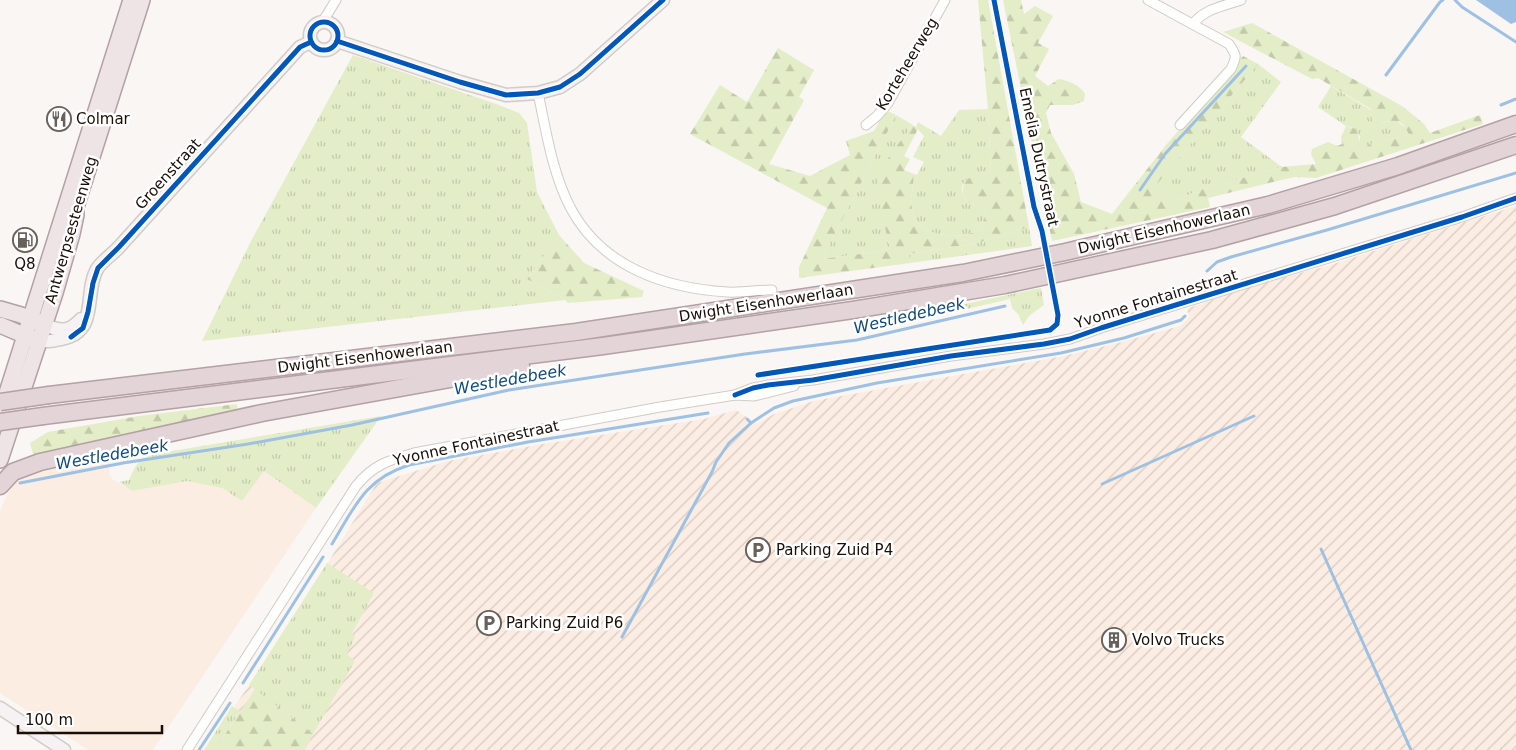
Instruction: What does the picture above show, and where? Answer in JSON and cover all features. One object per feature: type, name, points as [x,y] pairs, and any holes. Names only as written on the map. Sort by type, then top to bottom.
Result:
[{"type":"highway","name":"Dwight Eisenhowerlaan","points":[[0,402],[576,332],[963,273],[1065,252],[1268,205],[1398,166],[1516,124]]},
{"type":"highway","name":"Dwight Eisenhowerlaan","points":[[0,422],[603,346],[853,310],[1005,285],[1212,240],[1335,206],[1516,145]]},
{"type":"highway","points":[[0,486],[13,472],[40,462],[262,413],[516,368],[603,346]]},
{"type":"main road","name":"Antwerpsesteenweg","points":[[0,460],[31,338],[29,319],[130,0]]},
{"type":"main road","name":"Antwerpsesteenweg","points":[[0,414],[31,338],[44,325],[72,234],[76,207],[142,0]]},
{"type":"main road","points":[[0,309],[44,325]]},
{"type":"main road","points":[[0,325],[31,338]]},
{"type":"street","points":[[323,21],[331,24],[338,34],[337,41],[331,48],[322,50],[311,42],[310,32],[315,24],[323,21],[336,0]]},
{"type":"street","points":[[337,41],[460,82],[506,95],[538,93],[560,88],[580,74],[663,0]]},
{"type":"street","name":"Korteheerweg","points":[[866,125],[888,103],[945,0]]},
{"type":"street","points":[[1148,0],[1229,44],[1235,53],[1236,58],[1231,69],[1180,125]]},
{"type":"street","points":[[1193,24],[1198,17],[1207,12],[1241,0]]},
{"type":"street","name":"Groenstraat","points":[[31,338],[44,342],[71,338],[84,328],[98,268],[300,47],[311,42]]},
{"type":"street","points":[[538,93],[555,169],[569,205],[587,233],[615,260],[631,269],[672,284],[728,292],[772,290]]},
{"type":"street","name":"Yvonne Fontainestraat","points":[[187,750],[356,486],[366,474],[390,459],[660,407],[735,395],[754,396],[813,380],[951,356],[1070,339],[1435,226],[1516,198]]},
{"type":"street","points":[[44,325],[61,331],[74,326],[88,312]]},
{"type":"street","points":[[0,708],[64,750]]},
{"type":"shaded area","name":"Volvo Trucks","points":[[1516,206],[1516,750],[205,750],[287,629],[377,483],[448,461],[704,419],[736,410],[757,424],[774,414],[814,401],[1064,356],[1122,342],[1180,326],[1189,317],[1187,309],[1243,288],[1327,266]]},
{"type":"shaded area","points":[[116,455],[110,463],[109,473],[112,479],[132,491],[187,481],[222,488],[242,501],[264,471],[316,508],[153,750],[88,750],[0,693],[0,512],[4,501],[17,477],[29,472]]},
{"type":"green space","points":[[978,0],[988,0],[1029,227],[977,243],[909,254],[910,263],[799,278],[799,267],[827,208],[690,134],[720,85],[747,102],[778,48],[814,70],[799,97],[804,100],[769,164],[810,176],[850,155],[846,141],[874,131],[886,110],[896,115],[822,259],[890,250],[880,202],[879,177],[889,158],[913,125],[918,129],[904,156],[910,159],[904,170],[914,174],[912,201],[914,217],[924,229],[942,235],[952,236],[970,233],[981,226],[986,210],[965,199],[963,195],[964,184],[974,175],[991,171],[988,109]]},
{"type":"green space","points":[[1003,0],[1021,0],[1024,14],[1035,6],[1053,16],[1038,43],[1049,49],[1035,76],[1048,86],[1059,79],[1070,82],[1080,88],[1085,94],[1084,101],[1073,105],[1050,105],[1046,113],[1051,133],[1074,174],[1081,202],[1112,214],[1166,145],[1243,56],[1258,64],[1157,184],[1174,201],[1202,189],[1282,167],[1316,164],[1311,154],[1312,149],[1328,142],[1337,146],[1342,144],[1341,137],[1346,126],[1356,129],[1362,148],[1373,143],[1409,135],[1403,124],[1391,121],[1376,124],[1372,120],[1371,109],[1318,78],[1312,79],[1223,32],[1252,23],[1402,106],[1424,124],[1430,133],[1480,115],[1483,124],[1316,178],[1294,177],[1208,198],[1210,207],[1052,241]]},
{"type":"green space","points":[[353,55],[519,113],[527,123],[537,192],[559,235],[527,279],[565,300],[202,341],[251,241]]},
{"type":"green space","points":[[1258,64],[1281,82],[1241,137],[1282,167],[1202,189],[1174,201],[1157,184]]},
{"type":"green space","points":[[1331,86],[1371,110],[1372,120],[1382,123],[1395,120],[1406,128],[1409,135],[1373,143],[1362,148],[1360,137],[1351,127],[1346,126],[1318,107]]},
{"type":"green space","points":[[988,109],[991,171],[967,179],[962,187],[962,192],[967,201],[986,209],[985,218],[977,230],[962,235],[942,235],[924,229],[914,217],[912,207],[914,174],[917,175],[924,162],[913,157],[924,136],[916,127],[918,122],[941,136],[959,110]]},
{"type":"green space","points":[[896,115],[913,125],[887,160],[879,193],[890,250],[822,259]]},
{"type":"green space","points":[[1029,227],[1032,246],[910,263],[909,254],[977,243]]},
{"type":"green space","points":[[559,235],[584,263],[644,291],[642,297],[568,303],[527,279]]},
{"type":"green space","points":[[1041,288],[1044,305],[1029,316],[1023,325],[1018,314],[1012,308],[1010,299],[880,329],[880,322]]},
{"type":"green space","points":[[237,404],[238,414],[37,456],[32,451],[30,443],[48,432],[139,416]]},
{"type":"green space","points":[[381,416],[316,508],[264,471],[242,501],[222,488],[187,481],[132,491],[119,482],[129,480],[139,462],[151,455]]},
{"type":"green space","points":[[327,563],[374,593],[352,633],[355,637],[347,654],[355,661],[313,734],[249,685]]},
{"type":"green space","points":[[255,689],[313,734],[305,750],[215,750]]},
{"type":"green space","points":[[232,706],[240,711],[215,750],[204,750]]},
{"type":"water","points":[[1476,0],[1516,0],[1516,22],[1511,24]]},
{"type":"waterway","points":[[1386,75],[1443,0]]},
{"type":"waterway","points":[[1455,0],[1462,7],[1516,42]]},
{"type":"waterway","points":[[1140,190],[1165,154],[1246,66]]},
{"type":"waterway","points":[[1501,105],[1516,99]]},
{"type":"waterway","points":[[1207,271],[1217,262],[1231,257],[1516,173]]},
{"type":"waterway","name":"Westledebeek","points":[[20,483],[123,463],[248,444],[352,425],[509,390],[745,354],[857,340],[1005,306]]},
{"type":"waterway","name":"Westledebeek","points":[[622,637],[716,462],[729,443],[751,423],[774,408],[793,401],[877,383],[1061,353],[1124,338],[1181,320],[1185,316]]},
{"type":"waterway","points":[[332,544],[355,506],[371,486],[394,471],[409,465],[528,442],[708,413]]},
{"type":"waterway","points":[[1102,484],[1254,416]]},
{"type":"waterway","name":"Westledebeek","points":[[747,419],[751,423]]},
{"type":"waterway","points":[[1321,549],[1411,750]]},
{"type":"waterway","points":[[243,683],[323,557]]},
{"type":"waterway","points":[[199,750],[230,703]]},
{"type":"cycle path","points":[[337,41],[460,82],[506,95],[538,93],[560,87],[580,74],[663,0]]},
{"type":"cycle path","name":"Emelia Dutrystraat","points":[[758,375],[1050,330],[1057,324],[1058,315],[1042,231],[1034,207],[994,0]]},
{"type":"cycle path","points":[[324,22],[334,26],[338,36],[334,46],[324,50],[314,46],[310,36],[314,26],[324,22]]},
{"type":"cycle path","points":[[71,337],[83,328],[98,268],[300,47],[311,42]]},
{"type":"cycle path","points":[[735,395],[768,385],[813,380],[951,356],[1070,339],[1462,217],[1516,198]]},
{"type":"place","name":"Colmar","points":[[59,119]]},
{"type":"place","name":"Q8","points":[[25,240]]},
{"type":"place","name":"Parking Zuid P4","points":[[758,550]]},
{"type":"place","name":"Parking Zuid P6","points":[[489,623]]},
{"type":"place","name":"Volvo Trucks","points":[[1114,640]]}]
